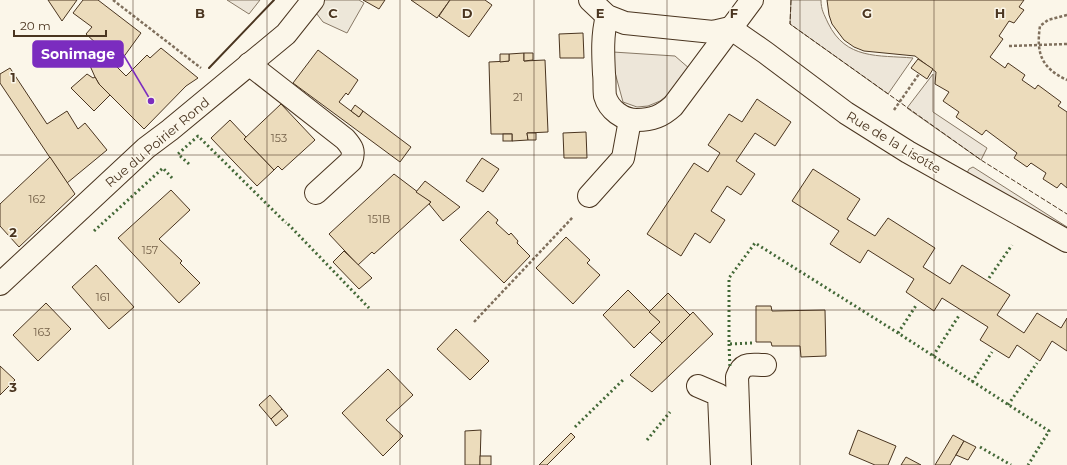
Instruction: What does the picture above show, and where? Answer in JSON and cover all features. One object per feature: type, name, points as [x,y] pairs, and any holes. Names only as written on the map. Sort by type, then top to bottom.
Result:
[{"type":"street","name":"Rue du Poirier Rond","points":[[0,284],[146,148],[286,34],[313,0]]},
{"type":"street","points":[[590,0],[607,16],[625,23],[713,32],[730,28]]},
{"type":"street","points":[[607,16],[603,43],[605,95],[609,104],[614,111],[630,120],[655,118],[666,113],[673,106],[752,0]]},
{"type":"street","name":"Rue de la Lisotte","points":[[730,28],[846,113],[908,152],[1067,241]]},
{"type":"street","points":[[249,64],[346,139],[353,150],[351,161],[316,193]]},
{"type":"street","points":[[589,196],[623,158],[630,120]]},
{"type":"street","points":[[740,465],[737,377],[740,369],[746,365],[765,365]]},
{"type":"street","points":[[698,386],[718,395],[722,465]]},
{"type":"path","points":[[113,0],[205,72]]},
{"type":"path","points":[[1067,15],[1048,20],[1040,26],[1038,40],[1040,57],[1049,68],[1067,80]]},
{"type":"path","points":[[1009,46],[1067,44]]},
{"type":"path","points":[[890,114],[919,74]]},
{"type":"path","points":[[474,322],[573,218],[589,196]]},
{"type":"shaded area","points":[[227,0],[260,0],[249,14]]},
{"type":"shaded area","points":[[313,0],[359,0],[364,3],[347,33],[323,22],[310,5]]},
{"type":"shaded area","points":[[791,0],[821,0],[824,14],[835,35],[844,44],[854,50],[875,55],[913,58],[888,94],[790,24]]},
{"type":"shaded area","points":[[613,52],[675,56],[690,69],[670,93],[660,101],[648,106],[637,107],[623,102],[614,69]]},
{"type":"shaded area","points":[[933,74],[933,112],[987,148],[981,160],[907,108]]},
{"type":"shaded area","points":[[973,167],[1067,227],[1067,233],[967,173],[969,169]]},
{"type":"building","points":[[48,0],[77,0],[62,21]]},
{"type":"building","points":[[83,0],[98,0],[141,33],[120,62],[119,61],[115,65],[126,76],[147,55],[150,58],[161,48],[198,78],[186,86],[144,129],[99,84],[95,77],[87,59],[98,45],[86,34],[92,27],[73,13]]},
{"type":"building","points":[[363,0],[385,0],[379,9]]},
{"type":"building","points":[[411,0],[450,0],[437,18]]},
{"type":"building","points":[[450,0],[485,0],[492,5],[469,37],[439,16]]},
{"type":"building","points":[[827,0],[1024,0],[1019,7],[1024,10],[1014,23],[1009,21],[999,36],[1003,39],[990,57],[1005,68],[1008,63],[1025,75],[1022,80],[1035,89],[1038,85],[1061,102],[1058,106],[1067,112],[1067,188],[1061,183],[1057,188],[1043,179],[1046,173],[1031,163],[1027,167],[1014,158],[1017,153],[986,130],[982,135],[956,117],[959,112],[943,101],[949,92],[935,84],[936,72],[915,56],[864,51],[854,47],[844,40],[832,24]]},
{"type":"building","points":[[583,33],[584,58],[560,58],[559,34]]},
{"type":"building","points":[[318,50],[358,80],[348,95],[346,93],[339,102],[359,117],[363,111],[411,147],[400,162],[293,83]]},
{"type":"building","points":[[524,53],[524,61],[545,60],[548,132],[527,133],[528,140],[512,141],[512,134],[491,134],[489,62],[509,61],[509,54]]},
{"type":"building","points":[[524,53],[533,53],[533,60],[524,61]]},
{"type":"building","points":[[500,54],[509,54],[509,61],[500,62]]},
{"type":"building","points":[[918,59],[933,69],[927,79],[911,68]]},
{"type":"building","points":[[10,68],[47,124],[67,111],[78,129],[85,123],[107,150],[67,183],[0,83],[0,74]]},
{"type":"building","points":[[87,74],[93,78],[95,77],[99,84],[110,95],[94,111],[71,88]]},
{"type":"building","points":[[757,99],[791,122],[775,146],[755,133],[736,161],[755,174],[741,195],[727,186],[711,211],[725,220],[710,243],[695,233],[681,256],[647,234],[694,163],[708,172],[720,153],[708,145],[729,114],[742,122]]},
{"type":"building","points":[[281,104],[315,140],[282,170],[278,166],[274,170],[244,139]]},
{"type":"building","points":[[355,105],[363,111],[359,117],[351,111]]},
{"type":"building","points":[[230,120],[246,137],[244,139],[274,170],[257,186],[211,138]]},
{"type":"building","points":[[586,132],[587,158],[564,158],[563,133]]},
{"type":"building","points":[[527,133],[536,133],[536,140],[528,140]]},
{"type":"building","points":[[503,134],[512,134],[512,141],[503,141]]},
{"type":"building","points":[[50,157],[75,194],[19,247],[0,226],[0,204]]},
{"type":"building","points":[[482,158],[499,169],[483,192],[466,181]]},
{"type":"building","points":[[813,169],[860,199],[847,219],[875,236],[888,218],[935,248],[923,267],[950,284],[962,265],[1010,295],[997,315],[1024,333],[1037,313],[1061,328],[1067,318],[1067,351],[1052,341],[1040,361],[1017,345],[1009,358],[980,340],[988,327],[942,298],[934,311],[906,292],[914,279],[868,250],[860,263],[830,244],[839,231],[792,201]]},
{"type":"building","points":[[394,174],[431,202],[374,254],[372,252],[358,265],[329,234]]},
{"type":"building","points":[[425,181],[460,207],[443,221],[429,204],[431,202],[416,192]]},
{"type":"building","points":[[171,190],[190,210],[159,239],[182,261],[180,263],[200,283],[179,303],[118,238]]},
{"type":"building","points":[[488,211],[498,220],[496,223],[509,235],[511,233],[518,241],[517,243],[530,256],[504,283],[460,240]]},
{"type":"building","points":[[566,237],[590,260],[587,263],[600,275],[573,304],[536,268]]},
{"type":"building","points":[[344,251],[372,278],[359,289],[333,262]]},
{"type":"building","points":[[96,265],[134,307],[109,329],[72,287]]},
{"type":"building","points":[[628,290],[660,322],[634,348],[603,315]]},
{"type":"building","points":[[668,293],[690,315],[662,343],[650,332],[660,322],[649,312]]},
{"type":"building","points":[[46,303],[71,329],[38,361],[13,335]]},
{"type":"building","points":[[756,306],[771,306],[772,311],[825,310],[826,356],[801,357],[800,346],[772,346],[771,342],[756,342]]},
{"type":"building","points":[[693,312],[713,334],[652,392],[630,375]]},
{"type":"building","points":[[456,329],[489,361],[470,380],[437,349]]},
{"type":"building","points":[[0,366],[15,380],[0,395]]},
{"type":"building","points":[[388,369],[413,395],[386,420],[403,436],[383,456],[342,413]]},
{"type":"building","points":[[270,395],[282,409],[271,419],[259,405]]},
{"type":"building","points":[[282,409],[288,416],[276,426],[271,419]]},
{"type":"building","points":[[481,430],[480,465],[465,465],[465,431]]},
{"type":"building","points":[[858,430],[896,446],[888,465],[875,465],[849,454]]},
{"type":"building","points":[[571,433],[575,437],[547,465],[539,465]]},
{"type":"building","points":[[953,435],[964,441],[950,465],[935,465]]},
{"type":"building","points":[[964,441],[976,447],[968,460],[956,455]]},
{"type":"building","points":[[480,456],[491,456],[491,465],[480,465]]},
{"type":"building","points":[[906,457],[921,465],[901,465]]},
{"type":"hedge","points":[[189,164],[178,154],[198,136],[286,223]]},
{"type":"hedge","points":[[94,231],[163,168],[172,178]]},
{"type":"hedge","points":[[288,224],[369,308]]},
{"type":"hedge","points":[[752,343],[729,344],[729,278],[755,243],[898,333],[1049,431],[1028,465]]},
{"type":"hedge","points":[[989,278],[1012,245]]},
{"type":"hedge","points":[[898,333],[917,304]]},
{"type":"hedge","points":[[933,356],[960,314]]},
{"type":"hedge","points":[[729,344],[730,369]]},
{"type":"hedge","points":[[972,382],[992,352]]},
{"type":"hedge","points":[[1008,405],[1037,363]]},
{"type":"hedge","points":[[575,427],[624,379]]},
{"type":"hedge","points":[[647,440],[670,412]]},
{"type":"hedge","points":[[980,447],[1011,465]]},
{"type":"fence","points":[[791,0],[790,24],[981,160],[1067,214]]},
{"type":"wall","points":[[209,68],[274,0]]},
{"type":"place","name":"Sonimage","points":[[151,101]]}]
